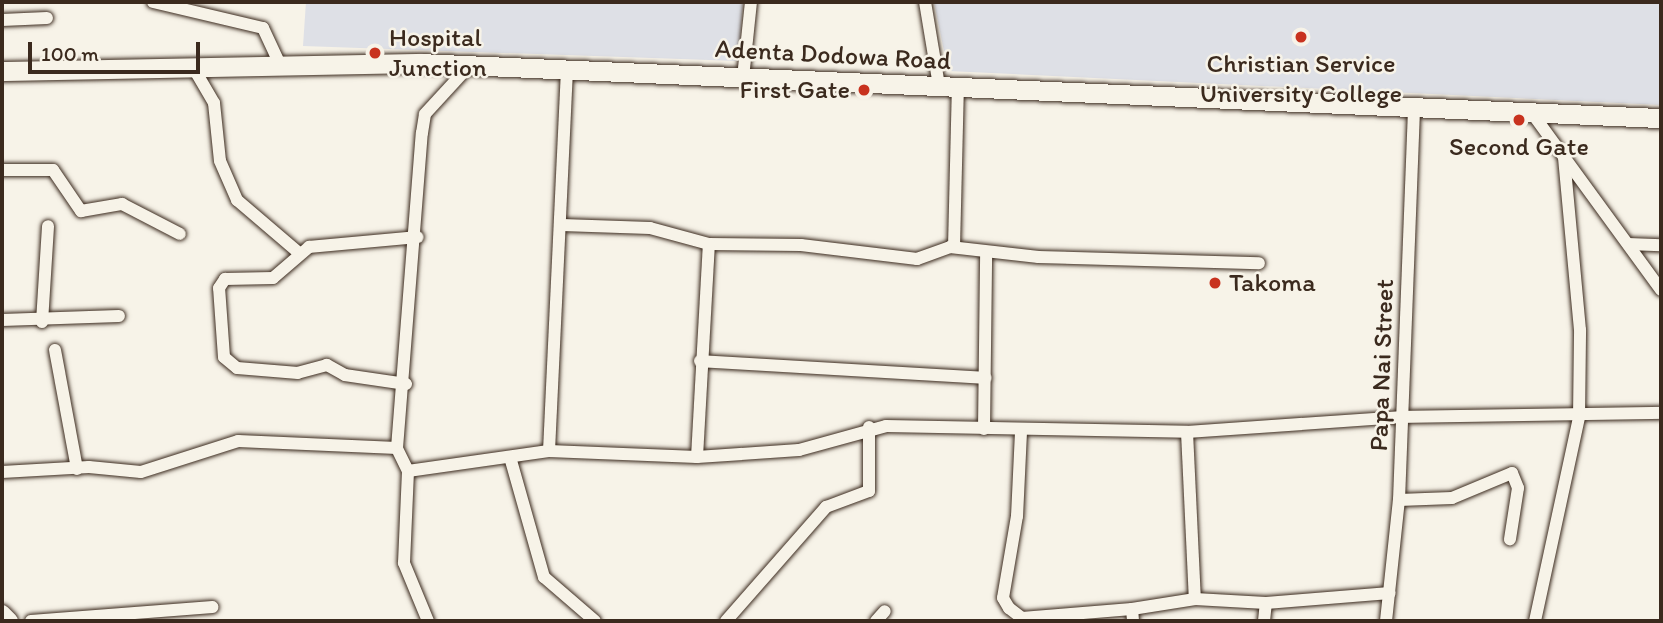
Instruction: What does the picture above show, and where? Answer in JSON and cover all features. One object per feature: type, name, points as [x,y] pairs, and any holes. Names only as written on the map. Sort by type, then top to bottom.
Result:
[{"type":"main road","name":"Adenta Dodowa Road","points":[[2,71],[279,63],[471,64],[1414,109],[1661,118]]},
{"type":"street","points":[[153,2],[263,29],[279,63]]},
{"type":"street","points":[[744,78],[751,2]]},
{"type":"street","points":[[925,2],[948,86],[954,247]]},
{"type":"street","points":[[2,20],[47,18]]},
{"type":"street","points":[[428,621],[404,563],[408,471],[397,448],[406,384],[425,114],[471,64]]},
{"type":"street","points":[[193,67],[214,103],[220,161],[237,200],[299,253]]},
{"type":"street","points":[[549,450],[562,225],[566,69]]},
{"type":"street","name":"Papa Nai Street","points":[[1387,621],[1399,500],[1414,109]]},
{"type":"street","points":[[1532,113],[1661,290]]},
{"type":"street","points":[[1535,621],[1579,417],[1579,320],[1564,157]]},
{"type":"street","points":[[2,170],[53,170],[81,211],[122,204],[180,234]]},
{"type":"street","points":[[562,225],[650,228],[709,244],[801,245],[917,259],[954,247],[986,253],[1259,263]]},
{"type":"street","points":[[42,322],[48,226]]},
{"type":"street","points":[[406,384],[345,375],[327,365],[298,373],[237,368],[224,357],[219,288],[225,279],[273,278],[299,253],[330,243],[418,237]]},
{"type":"street","points":[[697,457],[700,361],[709,244]]},
{"type":"street","points":[[1628,244],[1661,245]]},
{"type":"street","points":[[984,429],[986,253]]},
{"type":"street","points":[[2,320],[42,322],[119,316]]},
{"type":"street","points":[[55,350],[77,469]]},
{"type":"street","points":[[700,361],[985,377]]},
{"type":"street","points":[[408,471],[549,450],[697,457],[808,449],[869,427],[1021,432],[1187,432],[1403,417],[1579,417],[1661,413]]},
{"type":"street","points":[[726,621],[826,507],[869,491],[869,427]]},
{"type":"street","points":[[1021,432],[1017,516],[1003,598],[1009,608],[1022,618],[1132,615],[1195,599],[1266,603],[1390,593]]},
{"type":"street","points":[[1187,432],[1195,599]]},
{"type":"street","points":[[2,472],[77,469],[141,472],[238,441],[397,448]]},
{"type":"street","points":[[510,457],[544,576],[595,621]]},
{"type":"street","points":[[1399,500],[1452,498],[1512,473],[1518,488],[1510,539]]},
{"type":"street","points":[[1264,621],[1266,603]]},
{"type":"street","points":[[31,621],[212,607]]},
{"type":"street","points":[[2,613],[10,621]]},
{"type":"shaded area","points":[[306,2],[743,2],[738,61],[303,46]]},
{"type":"shaded area","name":"Christian Service University College","points":[[934,2],[1661,2],[1661,105],[948,71]]},
{"type":"place","name":"Christian Service University College","points":[[1301,37]]},
{"type":"place","name":"Hospital Junction","points":[[375,53]]},
{"type":"place","name":"First Gate","points":[[864,90]]},
{"type":"place","name":"Second Gate","points":[[1519,120]]},
{"type":"place","name":"Takoma","points":[[1215,283]]}]
